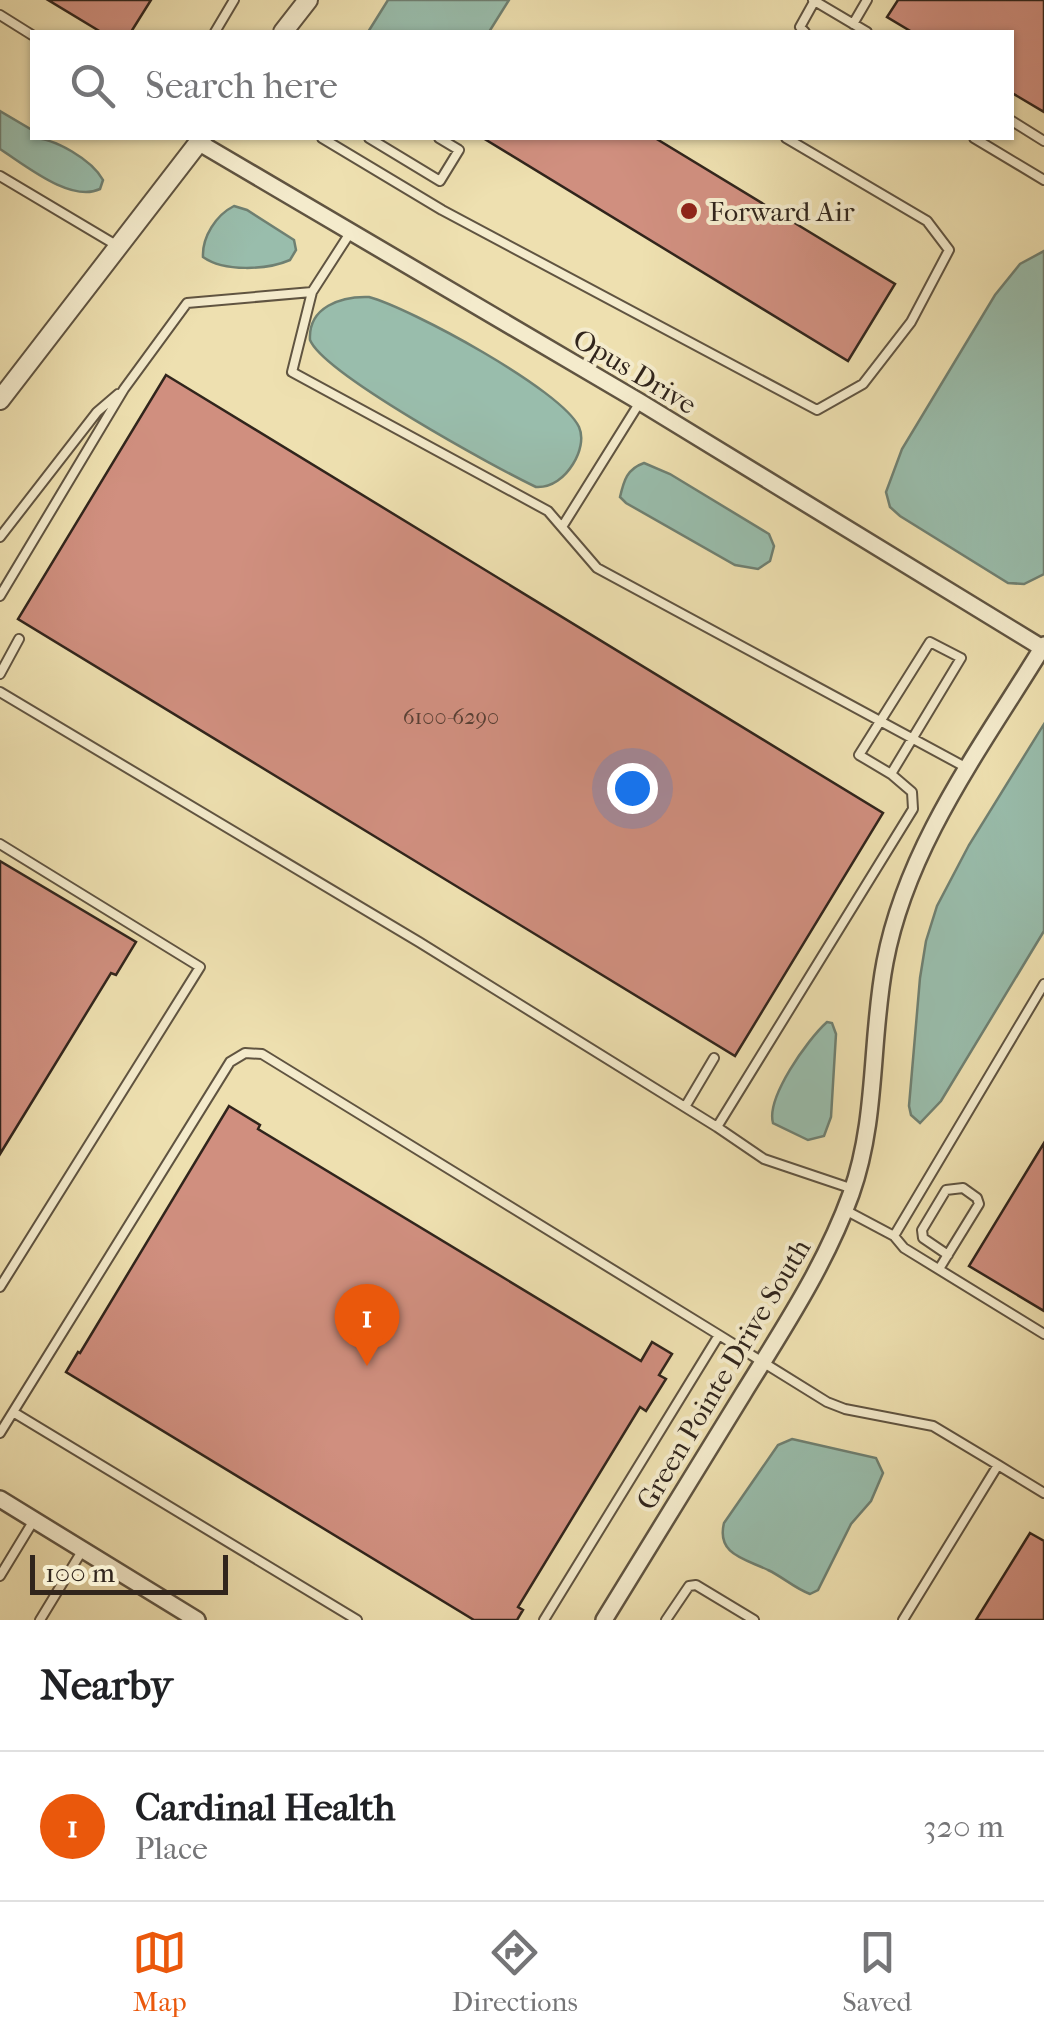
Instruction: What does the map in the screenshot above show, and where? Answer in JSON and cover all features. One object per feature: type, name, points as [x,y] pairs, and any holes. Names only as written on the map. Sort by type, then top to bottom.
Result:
[{"type":"street","points":[[285,30],[308,0]]},
{"type":"street","points":[[0,400],[200,140]]},
{"type":"street","name":"Opus Drive","points":[[200,140],[1044,647]]},
{"type":"street","name":"Green Pointe Drive South","points":[[604,1620],[810,1284],[845,1210],[872,1103],[879,1005],[893,930],[914,870],[968,768],[1044,647]]},
{"type":"street","points":[[0,1499],[197,1620]]},
{"type":"lane","points":[[215,30],[234,0]]},
{"type":"lane","points":[[803,30],[800,27],[814,0],[864,30]]},
{"type":"lane","points":[[853,24],[867,0]]},
{"type":"lane","points":[[0,15],[30,33]]},
{"type":"lane","points":[[1014,122],[1044,141]]},
{"type":"lane","points":[[372,140],[440,181],[459,150],[443,140]]},
{"type":"lane","points":[[336,141],[460,219],[818,410],[863,384],[911,322],[949,250],[927,221],[789,140]]},
{"type":"lane","points":[[977,140],[1044,180]]},
{"type":"lane","points":[[1,175],[118,246]]},
{"type":"lane","points":[[350,233],[312,292],[292,372],[548,511],[596,568],[968,768]]},
{"type":"lane","points":[[0,596],[124,389],[187,303],[312,292]]},
{"type":"lane","points":[[0,537],[97,412],[124,389]]},
{"type":"lane","points":[[562,528],[640,402]]},
{"type":"lane","points":[[0,674],[19,639]]},
{"type":"lane","points":[[718,1127],[913,809],[912,792],[859,755],[930,642],[961,658],[891,774]]},
{"type":"lane","points":[[0,692],[419,942],[764,1159],[852,1189]]},
{"type":"lane","points":[[0,844],[200,967],[0,1287]]},
{"type":"lane","points":[[894,1236],[1044,984]]},
{"type":"lane","points":[[0,1433],[230,1062],[245,1053],[262,1054],[827,1402],[933,1426],[1044,1493]]},
{"type":"lane","points":[[685,1107],[714,1058]]},
{"type":"lane","points":[[938,1269],[948,1254],[979,1204],[963,1188],[946,1190],[922,1230],[923,1238],[948,1254]]},
{"type":"lane","points":[[845,1210],[894,1236],[904,1248],[1044,1334]]},
{"type":"lane","points":[[544,1620],[719,1334]]},
{"type":"lane","points":[[13,1412],[357,1620]]},
{"type":"lane","points":[[903,1620],[998,1465]]},
{"type":"lane","points":[[0,1576],[3,1564],[34,1520]]},
{"type":"lane","points":[[40,1620],[83,1550]]},
{"type":"lane","points":[[666,1620],[684,1591],[696,1585],[754,1620]]},
{"type":"shaded area","points":[[388,0],[509,0],[490,30],[369,30]]},
{"type":"shaded area","points":[[0,111],[30,129],[30,140],[51,142],[82,158],[103,180],[100,189],[88,192],[62,187],[0,149]]},
{"type":"shaded area","points":[[234,206],[294,240],[296,250],[290,260],[246,268],[222,265],[203,257],[211,227]]},
{"type":"shaded area","points":[[1044,251],[1044,574],[1024,584],[1008,583],[900,516],[890,507],[886,492],[902,449],[995,295],[1020,264]]},
{"type":"shaded area","points":[[369,297],[483,352],[567,411],[579,427],[581,441],[578,455],[566,473],[553,484],[536,487],[413,419],[322,355],[310,340],[314,319],[338,301]]},
{"type":"shaded area","points":[[644,463],[670,474],[769,534],[774,546],[770,561],[758,569],[735,565],[626,503],[620,497],[625,480]]},
{"type":"shaded area","points":[[1044,724],[1044,931],[941,1101],[920,1123],[911,1115],[909,1106],[926,941],[937,906],[969,845]]},
{"type":"shaded area","points":[[827,1022],[832,1023],[836,1034],[831,1117],[824,1136],[808,1140],[773,1123],[772,1112],[790,1070]]},
{"type":"shaded area","points":[[792,1439],[876,1458],[883,1473],[871,1501],[851,1524],[818,1590],[810,1594],[735,1554],[724,1542],[723,1534],[724,1523],[778,1445]]},
{"type":"building","points":[[48,0],[151,0],[132,30],[98,30]]},
{"type":"building","points":[[898,0],[1044,0],[1044,112],[1014,94],[1014,30],[909,30],[887,17]]},
{"type":"building","name":"Forward Air","points":[[486,140],[658,140],[895,284],[848,361]]},
{"type":"building","points":[[166,375],[883,813],[735,1056],[18,619]]},
{"type":"building","points":[[0,861],[136,942],[116,975],[111,973],[0,1154]]},
{"type":"building","points":[[229,1106],[260,1125],[258,1129],[641,1361],[652,1342],[672,1354],[659,1375],[666,1379],[646,1411],[640,1407],[518,1607],[523,1610],[517,1620],[474,1620],[66,1372]]},
{"type":"building","points":[[1044,1143],[1044,1311],[969,1266]]},
{"type":"building","points":[[1030,1533],[1044,1541],[1044,1620],[976,1620]]},
{"type":"place","name":"Forward Air","points":[[689,211]]},
{"type":"place","name":"Cardinal Health","points":[[367,1366]]}]
